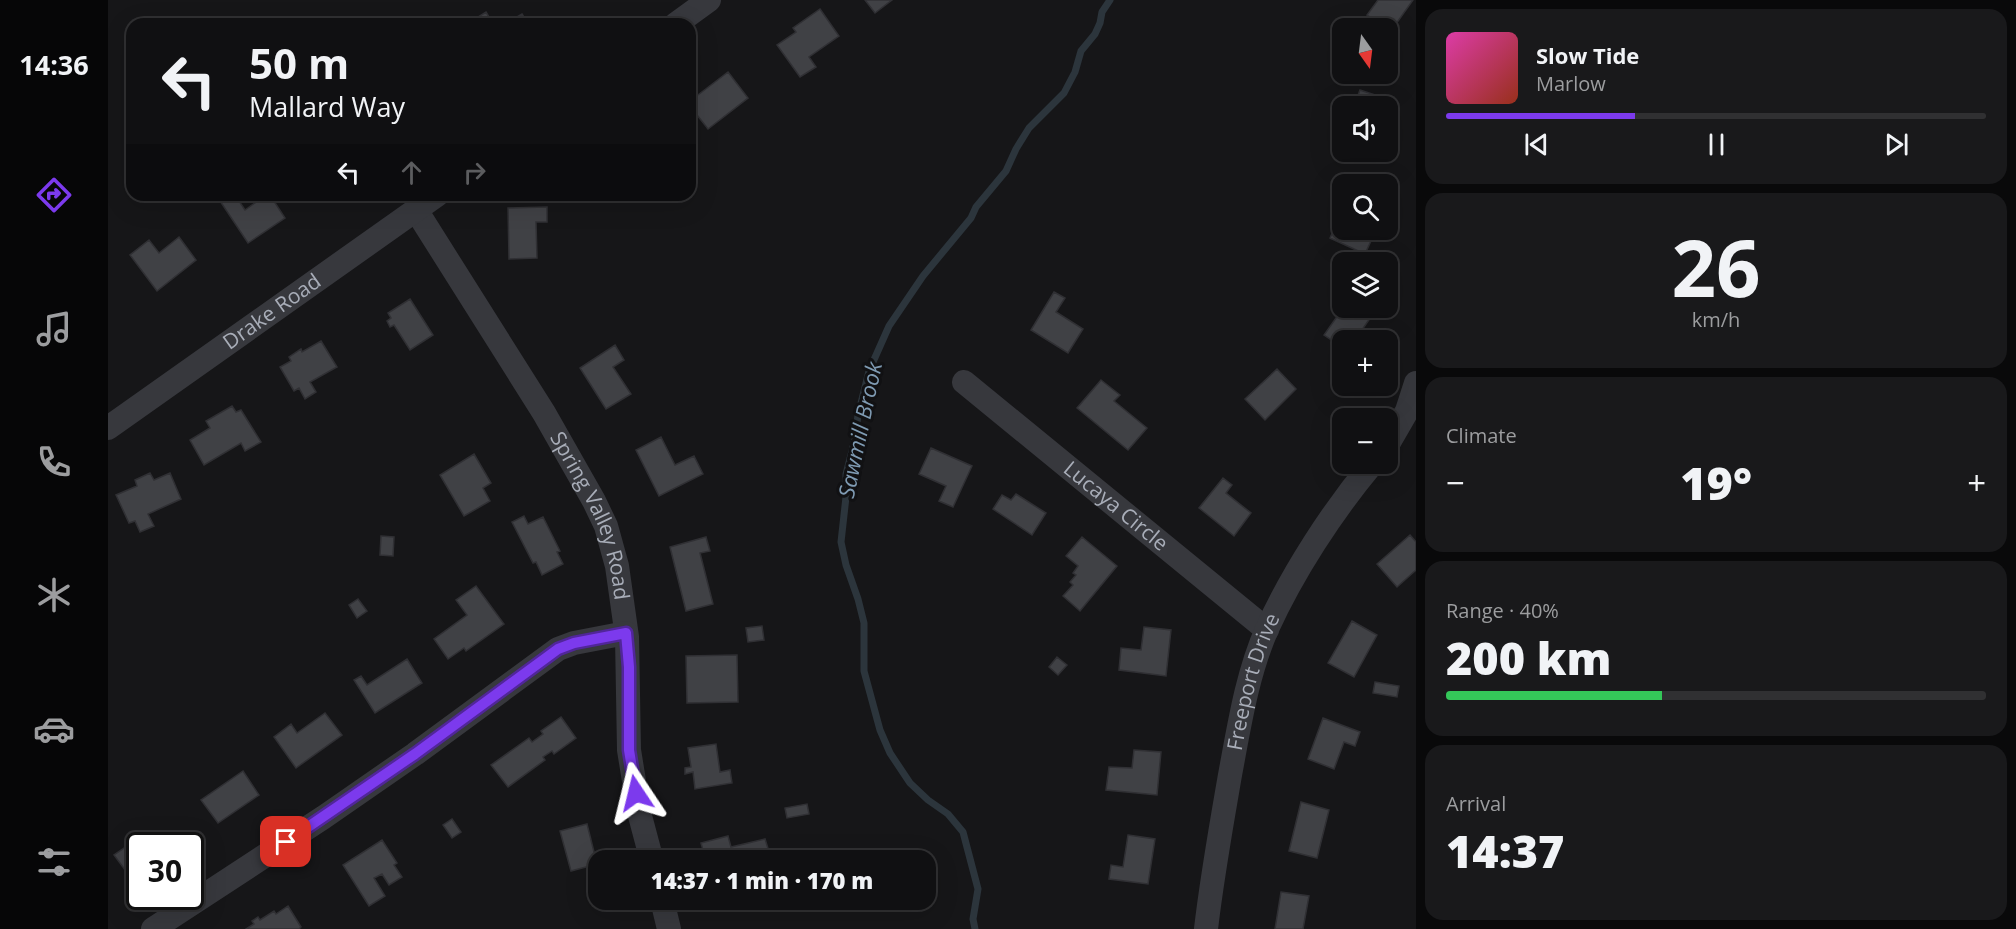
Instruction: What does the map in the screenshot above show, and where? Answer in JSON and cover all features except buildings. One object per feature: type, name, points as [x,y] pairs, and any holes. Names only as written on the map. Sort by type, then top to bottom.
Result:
[{"type":"street","points":[[684,18],[709,0]]},
{"type":"street","name":"Drake Road","points":[[108,428],[429,201]]},
{"type":"street","name":"Spring Valley Road","points":[[416,210],[544,413],[606,526],[621,592],[626,633],[629,667],[629,750],[639,812],[649,850]]},
{"type":"street","name":"Lucaya Circle","points":[[964,382],[1267,630]]},
{"type":"street","points":[[1398,431],[1411,415],[1416,382]]},
{"type":"street","name":"Freeport Drive","points":[[1206,929],[1212,876],[1236,741],[1267,630],[1300,567],[1364,474]]},
{"type":"street","points":[[153,929],[333,811],[558,649],[574,643],[626,633]]},
{"type":"street","points":[[664,910],[669,929]]},
{"type":"waterway","name":"Sawmill Brook","points":[[975,929],[973,919],[978,889],[963,832],[948,814],[910,783],[890,753],[880,730],[864,671],[864,623],[841,542],[846,474],[869,371],[889,326],[923,276],[1006,171],[1029,128],[1064,93],[1075,72],[1081,51],[1095,34],[1102,12],[1110,0]]},
{"type":"route","points":[[286,842],[415,754],[558,649],[574,643],[626,633],[629,667],[628,737],[636,793]]}]
